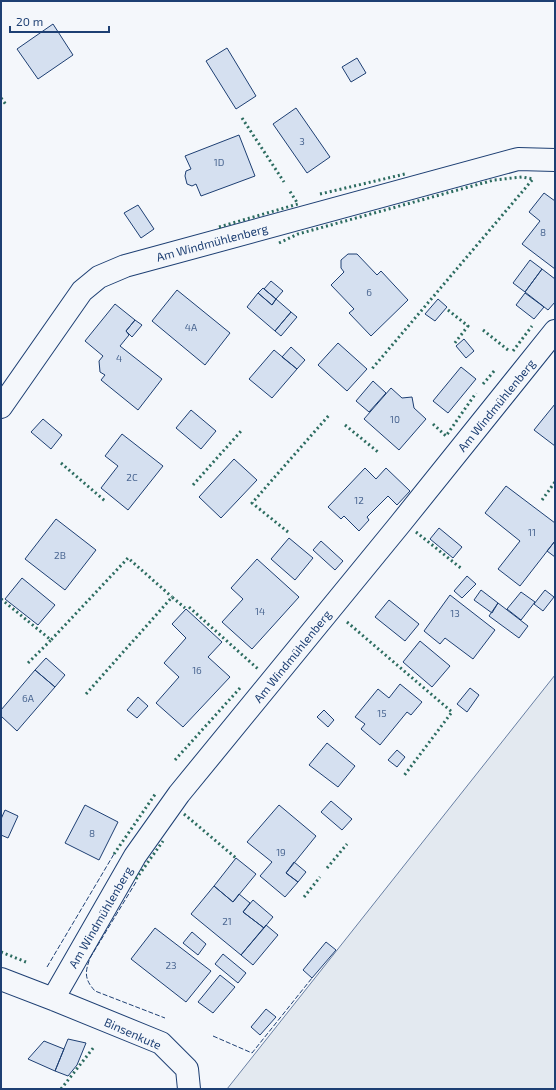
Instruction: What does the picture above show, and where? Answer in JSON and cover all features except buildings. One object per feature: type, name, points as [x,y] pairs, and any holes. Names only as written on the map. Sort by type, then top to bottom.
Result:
[{"type":"street","name":"Am Windmühlenberg","points":[[1,407],[82,291],[98,277],[125,266],[518,159],[555,160]]},
{"type":"street","name":"Am Windmühlenberg","points":[[53,999],[135,856],[180,794],[555,331]]},
{"type":"street","name":"Binsenkute","points":[[1,979],[161,1043],[187,1069],[189,1089]]},
{"type":"shaded area","points":[[555,675],[555,1089],[227,1089]]},
{"type":"hedge","points":[[1,98],[7,106]]},
{"type":"hedge","points":[[242,118],[284,182]]},
{"type":"hedge","points":[[320,194],[405,174]]},
{"type":"hedge","points":[[279,243],[298,234],[494,180],[522,177],[533,179],[371,370]]},
{"type":"hedge","points":[[219,227],[298,204],[289,190]]},
{"type":"hedge","points":[[448,310],[468,326],[454,344]]},
{"type":"hedge","points":[[513,351],[532,326]]},
{"type":"hedge","points":[[483,330],[508,350]]},
{"type":"hedge","points":[[483,384],[495,370]]},
{"type":"hedge","points":[[433,424],[446,436],[476,393]]},
{"type":"hedge","points":[[288,532],[252,503],[330,414]]},
{"type":"hedge","points":[[345,425],[378,452]]},
{"type":"hedge","points":[[193,485],[241,431]]},
{"type":"hedge","points":[[61,463],[105,501]]},
{"type":"hedge","points":[[542,500],[555,482]]},
{"type":"hedge","points":[[416,532],[462,569]]},
{"type":"hedge","points":[[1,599],[51,640],[128,558],[172,597]]},
{"type":"hedge","points":[[86,694],[172,597],[185,608]]},
{"type":"hedge","points":[[189,607],[258,669]]},
{"type":"hedge","points":[[347,622],[452,712],[403,777]]},
{"type":"hedge","points":[[28,663],[51,640]]},
{"type":"hedge","points":[[175,760],[240,688]]},
{"type":"hedge","points":[[114,854],[156,793]]},
{"type":"hedge","points":[[184,814],[236,858]]},
{"type":"hedge","points":[[136,879],[163,841]]},
{"type":"hedge","points":[[327,868],[347,844]]},
{"type":"hedge","points":[[304,897],[320,877]]},
{"type":"hedge","points":[[1,952],[26,962]]},
{"type":"hedge","points":[[61,1089],[94,1047]]},
{"type":"fence","points":[[47,967],[114,854]]},
{"type":"fence","points":[[136,882],[90,958],[86,975],[91,987],[95,991],[165,1018]]},
{"type":"fence","points":[[213,1036],[252,1053],[312,978]]}]
